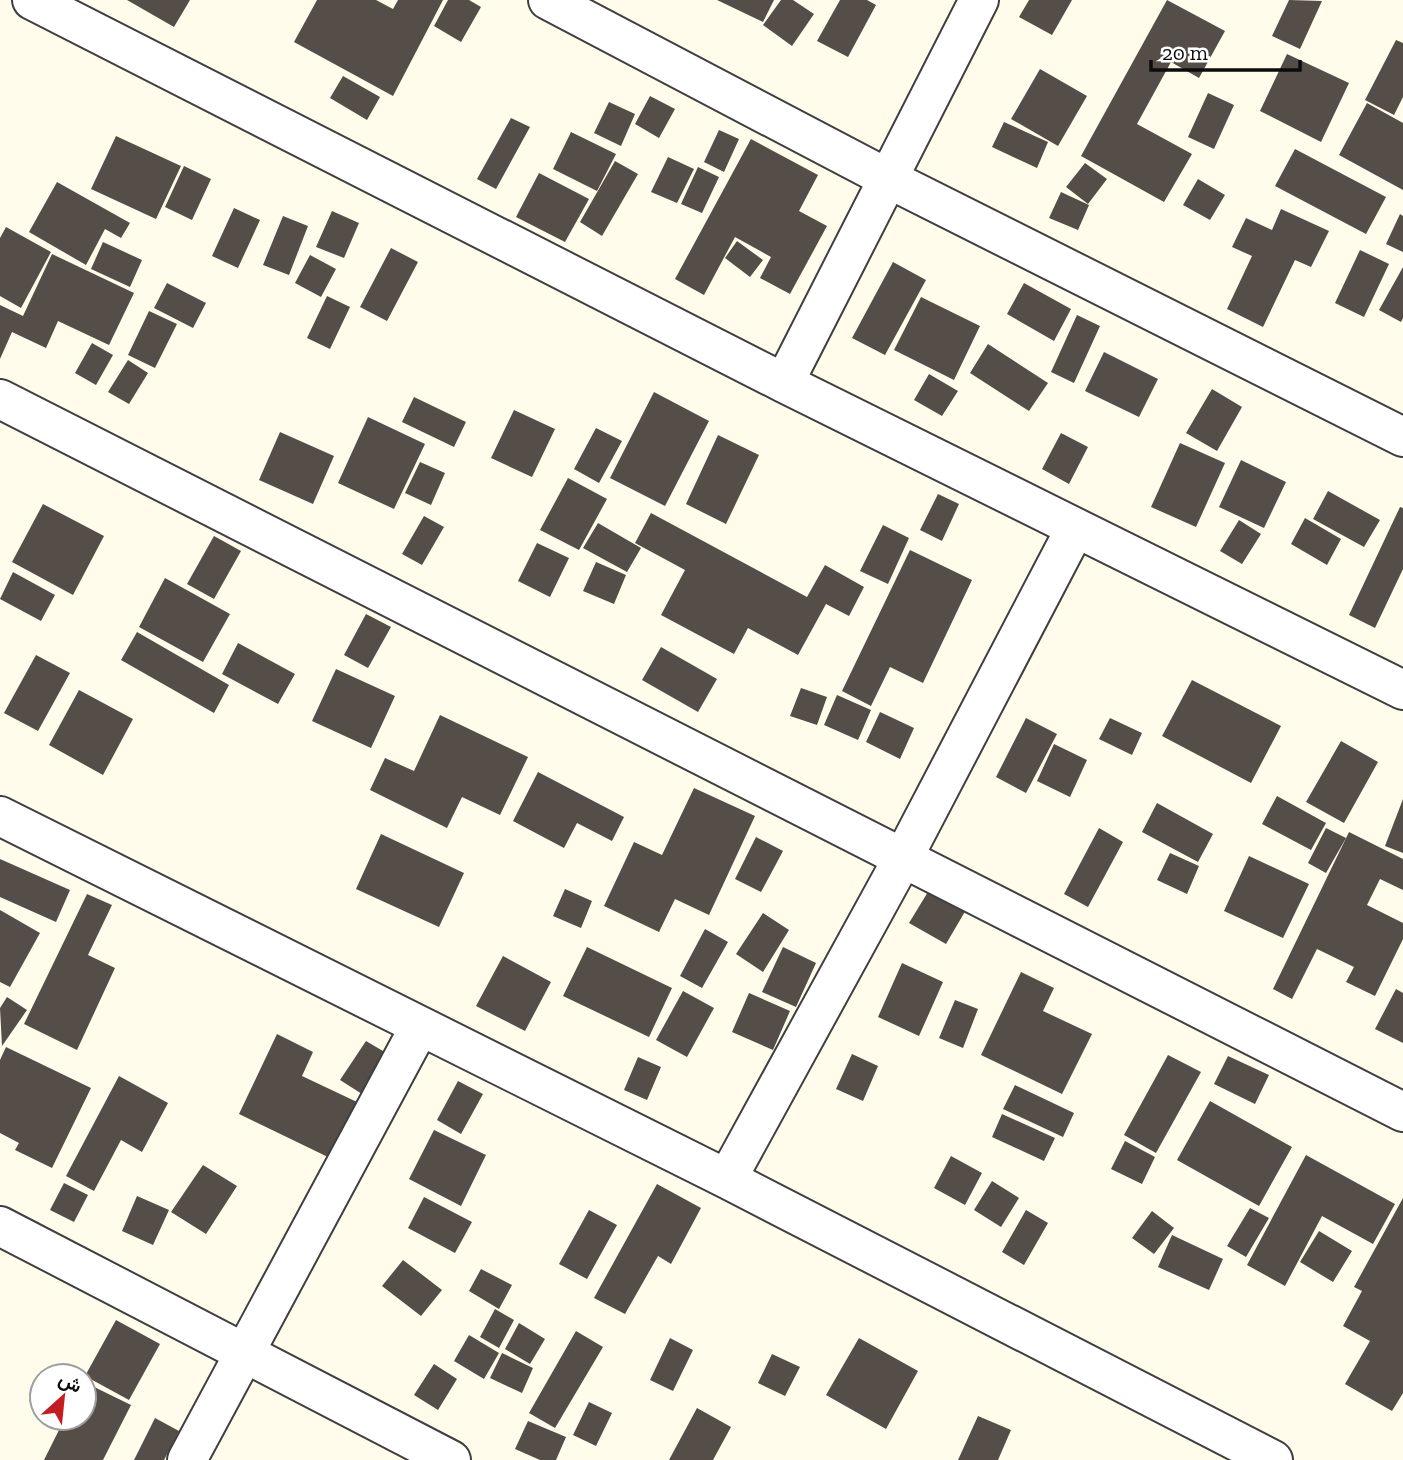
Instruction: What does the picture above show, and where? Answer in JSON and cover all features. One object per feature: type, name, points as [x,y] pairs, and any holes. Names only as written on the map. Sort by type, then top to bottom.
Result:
[{"type":"street","points":[[32,0],[784,383],[1403,690]]},
{"type":"street","points":[[548,0],[887,178],[1403,438]]},
{"type":"street","points":[[784,383],[979,0]]},
{"type":"street","points":[[0,399],[1403,1112]]},
{"type":"street","points":[[727,1179],[903,858],[1075,528]]},
{"type":"street","points":[[0,816],[727,1179],[1273,1460]]},
{"type":"street","points":[[187,1460],[243,1351],[419,1027]]},
{"type":"street","points":[[0,1226],[451,1460]]},
{"type":"building","points":[[127,0],[190,0],[174,27]]},
{"type":"building","points":[[317,0],[376,0],[393,9],[398,0],[443,0],[393,96],[294,42]]},
{"type":"building","points":[[448,0],[469,0],[481,7],[461,42],[434,26]]},
{"type":"building","points":[[717,0],[774,0],[763,22]]},
{"type":"building","points":[[781,0],[793,0],[814,14],[792,46],[763,25]]},
{"type":"building","points":[[840,0],[867,0],[876,5],[848,57],[817,41]]},
{"type":"building","points":[[1029,0],[1072,0],[1052,35],[1019,17]]},
{"type":"building","points":[[1167,0],[1225,31],[1199,78],[1171,62],[1137,124],[1192,154],[1164,202],[1081,156]]},
{"type":"building","points":[[1289,0],[1322,1],[1300,49],[1272,36]]},
{"type":"building","points":[[1396,40],[1403,43],[1403,97],[1394,115],[1365,100]]},
{"type":"building","points":[[1287,54],[1349,83],[1321,142],[1260,111]]},
{"type":"building","points":[[1040,69],[1087,96],[1058,146],[1011,119]]},
{"type":"building","points":[[343,76],[380,97],[367,120],[330,98]]},
{"type":"building","points":[[1208,93],[1234,105],[1214,149],[1188,137]]},
{"type":"building","points":[[650,96],[675,109],[659,138],[635,124]]},
{"type":"building","points":[[609,102],[635,114],[621,146],[594,133]]},
{"type":"building","points":[[1367,103],[1403,123],[1403,190],[1339,155]]},
{"type":"building","points":[[511,118],[530,127],[496,189],[477,179]]},
{"type":"building","points":[[1004,122],[1048,142],[1037,168],[992,147]]},
{"type":"building","points":[[719,130],[739,139],[724,172],[704,162]]},
{"type":"building","points":[[571,132],[616,154],[597,191],[553,169]]},
{"type":"building","points":[[116,136],[181,166],[156,219],[91,189]]},
{"type":"building","points":[[751,139],[818,175],[799,211],[827,226],[790,294],[760,278],[771,257],[735,237],[704,295],[675,279]]},
{"type":"building","points":[[1295,149],[1386,197],[1366,234],[1275,186]]},
{"type":"building","points":[[668,157],[694,169],[677,203],[651,192]]},
{"type":"building","points":[[615,161],[638,174],[602,236],[580,222]]},
{"type":"building","points":[[1085,163],[1107,179],[1088,204],[1066,187]]},
{"type":"building","points":[[184,166],[211,179],[192,220],[165,207]]},
{"type":"building","points":[[698,167],[719,177],[702,213],[681,204]]},
{"type":"building","points":[[539,173],[589,199],[565,242],[516,217]]},
{"type":"building","points":[[1198,179],[1225,195],[1210,220],[1183,205]]},
{"type":"building","points":[[57,182],[130,223],[121,238],[105,229],[86,265],[29,232]]},
{"type":"building","points":[[1061,192],[1089,205],[1078,230],[1049,218]]},
{"type":"building","points":[[234,208],[260,220],[238,268],[212,256]]},
{"type":"building","points":[[1281,209],[1329,231],[1311,267],[1295,260],[1263,327],[1227,309],[1252,256],[1232,247],[1246,218],[1272,230]]},
{"type":"building","points":[[332,211],[359,223],[344,258],[316,247]]},
{"type":"building","points":[[1400,214],[1403,216],[1403,252],[1386,244]]},
{"type":"building","points":[[283,216],[308,226],[289,275],[263,265]]},
{"type":"building","points":[[6,227],[51,252],[21,308],[0,296],[0,238]]},
{"type":"building","points":[[737,241],[763,260],[750,277],[725,258]]},
{"type":"building","points":[[103,242],[142,260],[130,287],[91,269]]},
{"type":"building","points":[[391,248],[418,262],[387,321],[360,307]]},
{"type":"building","points":[[1360,250],[1389,264],[1364,317],[1335,303]]},
{"type":"building","points":[[52,254],[134,293],[109,345],[58,321],[46,348],[12,332],[0,359],[0,305],[23,316]]},
{"type":"building","points":[[310,255],[336,269],[321,297],[295,283]]},
{"type":"building","points":[[893,262],[926,280],[885,355],[852,338]]},
{"type":"building","points":[[1403,267],[1403,318],[1401,322],[1379,310]]},
{"type":"building","points":[[167,283],[206,303],[193,328],[154,308]]},
{"type":"building","points":[[1024,283],[1071,309],[1054,341],[1007,314]]},
{"type":"building","points":[[327,296],[350,307],[330,349],[307,338]]},
{"type":"building","points":[[921,297],[980,326],[954,380],[894,350]]},
{"type":"building","points":[[149,311],[177,324],[155,368],[128,355]]},
{"type":"building","points":[[1077,315],[1100,326],[1074,383],[1051,372]]},
{"type":"building","points":[[92,343],[113,355],[96,385],[75,373]]},
{"type":"building","points":[[988,344],[1048,383],[1029,411],[970,373]]},
{"type":"building","points":[[1104,352],[1158,379],[1139,417],[1085,391]]},
{"type":"building","points":[[128,360],[148,373],[129,404],[108,392]]},
{"type":"building","points":[[929,374],[958,391],[942,416],[914,400]]},
{"type":"building","points":[[1212,389],[1242,407],[1217,451],[1186,433]]},
{"type":"building","points":[[654,392],[709,421],[665,506],[610,478]]},
{"type":"building","points":[[414,397],[466,422],[454,447],[402,422]]},
{"type":"building","points":[[514,410],[555,429],[532,477],[491,458]]},
{"type":"building","points":[[368,417],[425,444],[394,509],[338,483]]},
{"type":"building","points":[[596,428],[622,441],[599,483],[574,469]]},
{"type":"building","points":[[280,432],[334,456],[313,504],[259,480]]},
{"type":"building","points":[[1061,433],[1088,447],[1069,484],[1042,469]]},
{"type":"building","points":[[718,435],[759,455],[726,524],[686,504]]},
{"type":"building","points":[[1180,443],[1225,463],[1196,527],[1151,507]]},
{"type":"building","points":[[1241,460],[1286,482],[1264,528],[1219,507]]},
{"type":"building","points":[[420,462],[445,473],[431,505],[405,493]]},
{"type":"building","points":[[568,478],[607,499],[579,550],[540,530]]},
{"type":"building","points":[[1328,491],[1380,520],[1364,547],[1313,519]]},
{"type":"building","points":[[938,494],[959,504],[942,541],[920,530]]},
{"type":"building","points":[[43,504],[104,536],[73,595],[12,562]]},
{"type":"building","points":[[1400,507],[1403,508],[1403,569],[1375,628],[1349,615]]},
{"type":"building","points":[[651,513],[807,597],[825,565],[864,587],[849,616],[826,604],[798,655],[748,628],[734,654],[661,615],[685,570],[635,543]]},
{"type":"building","points":[[424,516],[444,527],[422,565],[402,554]]},
{"type":"building","points":[[1305,518],[1341,539],[1327,565],[1291,544]]},
{"type":"building","points":[[1239,520],[1261,534],[1242,564],[1220,551]]},
{"type":"building","points":[[598,523],[641,548],[627,572],[583,548]]},
{"type":"building","points":[[883,525],[909,538],[888,584],[860,571]]},
{"type":"building","points":[[214,536],[241,551],[214,599],[187,584]]},
{"type":"building","points":[[537,543],[569,558],[550,597],[518,581]]},
{"type":"building","points":[[910,550],[972,580],[923,683],[890,667],[871,706],[842,691]]},
{"type":"building","points":[[596,562],[626,575],[614,604],[583,591]]},
{"type":"building","points":[[13,572],[55,595],[41,621],[0,599]]},
{"type":"building","points":[[165,578],[230,614],[203,662],[139,627]]},
{"type":"building","points":[[366,614],[391,627],[368,668],[344,655]]},
{"type":"building","points":[[137,632],[229,685],[214,713],[121,660]]},
{"type":"building","points":[[238,643],[295,674],[278,704],[222,674]]},
{"type":"building","points":[[661,647],[717,679],[698,712],[642,680]]},
{"type":"building","points":[[36,655],[70,673],[38,731],[4,713]]},
{"type":"building","points":[[336,669],[395,696],[371,748],[312,721]]},
{"type":"building","points":[[1192,680],[1281,726],[1251,783],[1162,736]]},
{"type":"building","points":[[801,688],[827,697],[817,725],[790,716]]},
{"type":"building","points":[[79,690],[133,719],[103,775],[49,745]]},
{"type":"building","points":[[837,695],[871,710],[858,740],[824,725]]},
{"type":"building","points":[[880,712],[914,728],[900,759],[866,742]]},
{"type":"building","points":[[440,715],[528,757],[500,815],[462,797],[447,828],[370,790],[385,758],[414,771]]},
{"type":"building","points":[[1026,718],[1057,734],[1026,793],[996,777]]},
{"type":"building","points":[[1110,718],[1142,733],[1132,755],[1099,739]]},
{"type":"building","points":[[1341,741],[1378,762],[1344,823],[1306,802]]},
{"type":"building","points":[[1054,744],[1087,760],[1070,797],[1037,781]]},
{"type":"building","points":[[538,772],[624,817],[612,841],[577,823],[564,848],[513,821]]},
{"type":"building","points":[[694,788],[755,816],[709,915],[675,899],[659,932],[604,906],[634,842],[662,855]]},
{"type":"building","points":[[1277,796],[1326,823],[1311,850],[1262,824]]},
{"type":"building","points":[[1403,799],[1403,853],[1385,846]]},
{"type":"building","points":[[1157,803],[1213,834],[1198,862],[1142,832]]},
{"type":"building","points":[[1099,828],[1123,842],[1088,907],[1064,894]]},
{"type":"building","points":[[1326,828],[1346,838],[1326,873],[1308,863]]},
{"type":"building","points":[[1349,832],[1403,859],[1403,890],[1380,879],[1367,905],[1403,923],[1403,939],[1375,996],[1346,982],[1354,967],[1317,949],[1292,999],[1273,989]]},
{"type":"building","points":[[381,834],[464,873],[439,927],[356,889]]},
{"type":"building","points":[[756,837],[783,851],[761,892],[735,879]]},
{"type":"building","points":[[1170,853],[1199,866],[1187,894],[1157,880]]},
{"type":"building","points":[[1249,856],[1309,884],[1283,938],[1224,911]]},
{"type":"building","points":[[0,859],[70,890],[56,922],[0,897]]},
{"type":"building","points":[[934,882],[970,903],[946,944],[909,923]]},
{"type":"building","points":[[565,889],[592,901],[581,928],[553,916]]},
{"type":"building","points":[[87,894],[112,905],[88,955],[115,968],[77,1050],[24,1024]]},
{"type":"building","points":[[0,910],[40,933],[10,987],[0,982]]},
{"type":"building","points":[[763,913],[789,930],[763,972],[736,954]]},
{"type":"building","points":[[705,929],[728,942],[702,988],[680,976]]},
{"type":"building","points":[[587,947],[672,988],[649,1037],[563,996]]},
{"type":"building","points":[[783,947],[816,963],[796,1007],[762,992]]},
{"type":"building","points":[[503,956],[551,982],[525,1031],[476,1006]]},
{"type":"building","points":[[902,963],[943,982],[919,1036],[878,1017]]},
{"type":"building","points":[[1021,972],[1054,988],[1043,1011],[1092,1034],[1062,1094],[981,1055]]},
{"type":"building","points":[[1396,989],[1403,993],[1403,1043],[1375,1029]]},
{"type":"building","points":[[683,991],[714,1008],[687,1057],[656,1040]]},
{"type":"building","points":[[749,993],[790,1011],[773,1050],[732,1032]]},
{"type":"building","points":[[7,997],[27,1010],[2,1046],[0,1008]]},
{"type":"building","points":[[955,1000],[978,1009],[963,1048],[939,1038]]},
{"type":"building","points":[[277,1034],[313,1052],[302,1076],[357,1102],[330,1158],[239,1114]]},
{"type":"building","points":[[366,1041],[388,1054],[362,1094],[340,1080]]},
{"type":"building","points":[[6,1047],[91,1088],[52,1168],[15,1150],[19,1143],[0,1133],[0,1060]]},
{"type":"building","points":[[852,1054],[878,1066],[863,1101],[836,1089]]},
{"type":"building","points":[[1168,1055],[1201,1072],[1156,1153],[1124,1135]]},
{"type":"building","points":[[1228,1056],[1269,1075],[1255,1104],[1214,1084]]},
{"type":"building","points":[[638,1057],[661,1067],[647,1100],[624,1090]]},
{"type":"building","points":[[119,1076],[168,1103],[142,1152],[121,1140],[94,1191],[66,1176]]},
{"type":"building","points":[[458,1081],[483,1094],[461,1134],[437,1120]]},
{"type":"building","points":[[1015,1085],[1074,1113],[1063,1137],[1003,1109]]},
{"type":"building","points":[[1210,1101],[1292,1147],[1259,1206],[1177,1160]]},
{"type":"building","points":[[1002,1114],[1055,1138],[1044,1161],[992,1137]]},
{"type":"building","points":[[434,1130],[486,1155],[461,1206],[409,1179]]},
{"type":"building","points":[[1125,1141],[1155,1157],[1142,1184],[1111,1169]]},
{"type":"building","points":[[1306,1155],[1395,1204],[1373,1244],[1322,1216],[1285,1286],[1247,1265]]},
{"type":"building","points":[[951,1156],[982,1173],[965,1205],[934,1188]]},
{"type":"building","points":[[203,1165],[237,1186],[206,1234],[171,1212]]},
{"type":"building","points":[[992,1181],[1019,1198],[1001,1227],[974,1210]]},
{"type":"building","points":[[64,1183],[88,1195],[74,1222],[50,1210]]},
{"type":"building","points":[[657,1184],[701,1208],[671,1264],[658,1256],[625,1314],[594,1298]]},
{"type":"building","points":[[137,1196],[169,1210],[153,1245],[122,1231]]},
{"type":"building","points":[[424,1197],[472,1222],[455,1253],[408,1228]]},
{"type":"building","points":[[1403,1198],[1403,1393],[1392,1411],[1345,1384],[1370,1341],[1343,1326],[1362,1291],[1354,1287]]},
{"type":"building","points":[[1250,1208],[1269,1218],[1246,1257],[1227,1246]]},
{"type":"building","points":[[589,1210],[617,1225],[587,1279],[559,1264]]},
{"type":"building","points":[[1026,1210],[1048,1223],[1024,1265],[1002,1252]]},
{"type":"building","points":[[1152,1211],[1174,1228],[1154,1254],[1132,1238]]},
{"type":"building","points":[[1319,1231],[1352,1251],[1333,1282],[1300,1262]]},
{"type":"building","points":[[1172,1235],[1223,1259],[1209,1290],[1158,1267]]},
{"type":"building","points":[[403,1260],[442,1290],[421,1316],[382,1286]]},
{"type":"building","points":[[481,1269],[512,1285],[499,1309],[469,1291]]},
{"type":"building","points":[[495,1309],[514,1320],[499,1348],[480,1337]]},
{"type":"building","points":[[116,1320],[160,1344],[129,1400],[98,1383],[98,1362],[93,1362]]},
{"type":"building","points":[[519,1323],[545,1339],[530,1364],[505,1349]]},
{"type":"building","points":[[576,1331],[603,1347],[555,1428],[529,1413]]},
{"type":"building","points":[[469,1335],[499,1353],[484,1379],[454,1361]]},
{"type":"building","points":[[670,1338],[693,1350],[673,1391],[650,1380]]},
{"type":"building","points":[[859,1338],[918,1371],[886,1429],[826,1395]]},
{"type":"building","points":[[502,1353],[533,1368],[522,1393],[490,1378]]},
{"type":"building","points":[[772,1354],[800,1367],[785,1396],[758,1383]]},
{"type":"building","points":[[434,1364],[457,1379],[438,1410],[414,1395]]},
{"type":"building","points":[[98,1389],[131,1405],[103,1460],[44,1460],[58,1432],[98,1432]]},
{"type":"building","points":[[589,1402],[612,1413],[596,1446],[573,1435]]},
{"type":"building","points":[[697,1408],[731,1427],[713,1460],[669,1460]]},
{"type":"building","points":[[978,1416],[1011,1430],[998,1460],[958,1460]]},
{"type":"building","points":[[155,1418],[179,1431],[164,1460],[134,1460]]},
{"type":"building","points":[[528,1421],[566,1437],[556,1460],[540,1460],[515,1449]]}]
